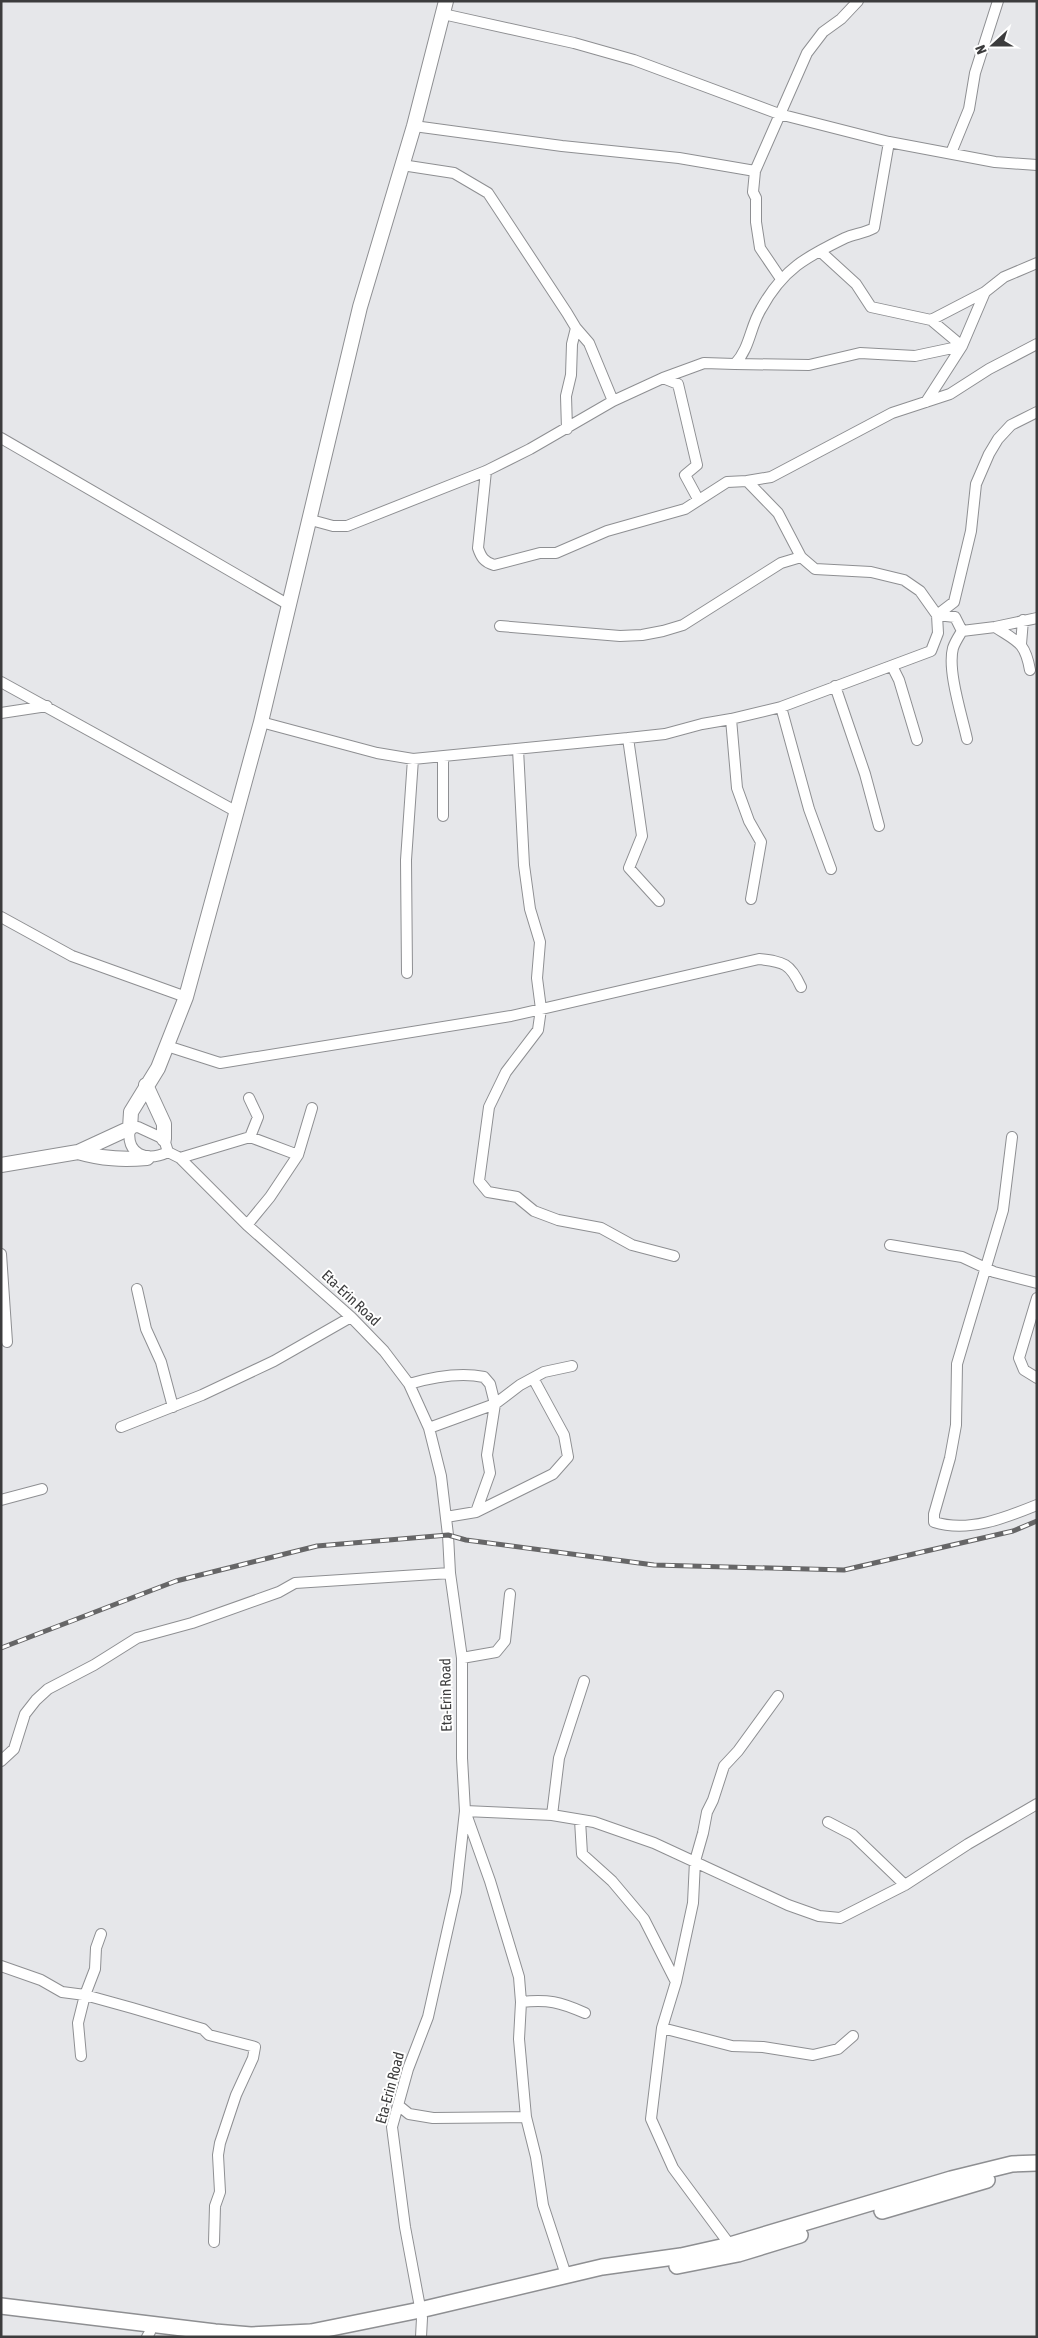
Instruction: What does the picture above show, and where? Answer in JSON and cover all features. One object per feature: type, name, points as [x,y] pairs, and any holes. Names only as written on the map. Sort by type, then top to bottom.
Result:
[{"type":"main road","points":[[1,2306],[214,2332],[287,2334],[319,2330],[421,2314],[578,2280],[698,2263],[738,2247],[951,2179],[1012,2164],[1037,2163]]},
{"type":"main road","points":[[330,2337],[566,2275],[602,2267],[738,2247],[986,2180],[1023,2173],[1037,2173]]},
{"type":"main road","points":[[1,2315],[149,2334],[191,2337]]},
{"type":"street","points":[[781,279],[760,248],[756,222],[756,198],[753,192],[755,171],[807,53],[816,40],[858,1]]},
{"type":"street","points":[[951,153],[969,109],[975,73],[998,1]]},
{"type":"street","points":[[146,1158],[135,1151],[131,1145],[131,1112],[158,1068],[186,997],[262,722],[360,307],[414,126],[445,8],[634,60],[779,114],[889,142],[995,162],[1037,165]]},
{"type":"street","points":[[414,126],[562,146],[679,158],[755,171]]},
{"type":"street","points":[[735,364],[744,354],[760,310],[781,279],[799,262],[847,237],[874,228],[889,142]]},
{"type":"street","points":[[402,165],[454,173],[488,193],[576,328],[589,343],[613,401]]},
{"type":"street","points":[[820,252],[856,284],[871,307],[931,320],[962,346]]},
{"type":"street","points":[[931,320],[985,292],[1004,277],[1037,263]]},
{"type":"street","points":[[926,402],[962,346],[985,292]]},
{"type":"street","points":[[567,429],[568,384],[571,375],[572,344],[576,328]]},
{"type":"street","points":[[486,471],[478,548],[481,556],[488,563],[494,565],[540,553],[556,553],[607,531],[685,509],[727,482],[771,477],[884,417],[950,394],[989,369],[1037,344]]},
{"type":"street","points":[[311,520],[333,526],[347,526],[486,471],[567,429],[613,401],[663,378],[704,363],[809,364],[860,353],[915,356],[962,346]]},
{"type":"street","points":[[663,378],[678,384],[697,465],[685,475],[698,499]]},
{"type":"street","points":[[937,615],[954,602],[972,531],[976,484],[989,454],[998,439],[1011,425],[1037,412]]},
{"type":"street","points":[[1,438],[289,605]]},
{"type":"street","points":[[262,722],[377,753],[413,758],[443,757],[628,738],[665,734],[781,707],[931,651],[938,633],[937,615],[920,591],[904,580],[871,572],[815,568],[801,557],[778,513],[747,481]]},
{"type":"street","points":[[500,626],[620,636],[664,632],[684,625],[781,563],[801,557]]},
{"type":"street","points":[[937,615],[955,617],[962,631]]},
{"type":"street","points":[[962,631],[995,628],[1037,618]]},
{"type":"street","points":[[1021,644],[1023,620]]},
{"type":"street","points":[[995,628],[1021,644],[1026,652],[1030,670]]},
{"type":"street","points":[[962,631],[953,646],[952,656],[956,692],[967,739]]},
{"type":"street","points":[[892,666],[899,680],[917,740]]},
{"type":"street","points":[[1,682],[236,812]]},
{"type":"street","points":[[835,686],[865,774],[879,826]]},
{"type":"street","points":[[1,714],[47,706]]},
{"type":"street","points":[[781,707],[809,809],[831,869]]},
{"type":"street","points":[[731,719],[736,788],[749,821],[761,842],[751,899]]},
{"type":"street","points":[[628,738],[642,836],[629,868],[659,901]]},
{"type":"street","points":[[518,749],[524,865],[530,909],[540,942],[537,978],[541,1009],[538,1030],[506,1072],[489,1107],[480,1181],[488,1192],[517,1197],[534,1211],[558,1220],[601,1228],[632,1245],[674,1256]]},
{"type":"street","points":[[443,757],[443,816]]},
{"type":"street","points":[[408,973],[406,860],[413,758]]},
{"type":"street","points":[[1,917],[72,956],[186,997]]},
{"type":"street","points":[[167,1046],[220,1063],[511,1016],[759,959],[783,962],[794,972],[801,987]]},
{"type":"street","points":[[78,1152],[101,1159],[119,1160],[160,1156],[166,1146],[164,1124],[146,1085]]},
{"type":"street","points":[[249,1098],[258,1117],[250,1137]]},
{"type":"street","points":[[247,1225],[270,1197],[298,1155],[312,1108]]},
{"type":"street","points":[[1,1165],[78,1152],[130,1128]]},
{"type":"street","name":"Eta-Erin Road","points":[[130,1128],[144,1129],[180,1158],[247,1225],[351,1317],[384,1352],[409,1384],[428,1428],[441,1476],[450,1574],[462,1658],[462,1758],[465,1811],[459,1872],[452,1911],[428,2017],[408,2069],[392,2127],[398,2182],[421,2314],[421,2337]]},
{"type":"street","points":[[180,1158],[250,1137],[298,1155]]},
{"type":"street","points":[[1012,1137],[1003,1210],[957,1364],[956,1425],[950,1458],[934,1514],[934,1522],[948,1527],[966,1527],[1037,1505]]},
{"type":"street","points":[[890,1246],[962,1257],[1036,1286]]},
{"type":"street","points":[[1,1254],[7,1342]]},
{"type":"street","points":[[137,1289],[146,1329],[161,1362],[173,1407]]},
{"type":"street","points":[[1037,1298],[1019,1358],[1024,1370],[1037,1378]]},
{"type":"street","points":[[121,1427],[202,1395],[274,1361],[351,1317]]},
{"type":"street","points":[[428,1428],[494,1404],[544,1372],[572,1366]]},
{"type":"street","points":[[409,1384],[453,1375],[484,1377],[490,1384],[494,1404],[487,1455],[490,1473],[476,1512]]},
{"type":"street","points":[[446,1517],[476,1512],[553,1474],[568,1457],[564,1435],[533,1378]]},
{"type":"street","points":[[1,1500],[42,1489]]},
{"type":"street","points":[[1,1761],[14,1750],[25,1714],[48,1689],[94,1665],[137,1638],[200,1620],[279,1592],[295,1583],[450,1574]]},
{"type":"street","points":[[462,1658],[496,1652],[505,1641],[510,1594]]},
{"type":"street","points":[[552,1815],[559,1758],[584,1680]]},
{"type":"street","points":[[738,2247],[673,2168],[652,2119],[662,2028],[676,1982],[693,1903],[695,1861],[704,1833],[707,1812],[724,1766],[738,1751],[778,1696]]},
{"type":"street","points":[[566,2275],[543,2205],[536,2157],[526,2117],[519,2039],[521,2002],[519,1977],[490,1880],[465,1811],[552,1815],[594,1822],[654,1843],[788,1905],[819,1916],[840,1918],[905,1884],[968,1844],[1037,1804]]},
{"type":"street","points":[[580,1820],[582,1854],[612,1881],[644,1919],[676,1982]]},
{"type":"street","points":[[828,1822],[853,1836],[905,1884]]},
{"type":"street","points":[[82,2056],[78,2032],[85,1995],[95,1969],[96,1948],[100,1934]]},
{"type":"street","points":[[1,1966],[41,1980],[62,1992],[85,1995],[203,2029],[209,2035],[255,2047],[253,2058],[236,2095],[220,2143],[218,2156],[220,2192],[215,2206],[214,2242]]},
{"type":"street","points":[[521,2002],[555,2001],[585,2013]]},
{"type":"street","points":[[662,2028],[732,2046],[763,2047],[813,2055],[838,2049],[853,2036]]},
{"type":"street","points":[[398,2105],[409,2114],[433,2118],[526,2117]]},
{"type":"railway","points":[[1,1648],[176,1581],[317,1546],[448,1535],[466,1540],[654,1565],[844,1570],[1013,1531],[1037,1521]]}]
